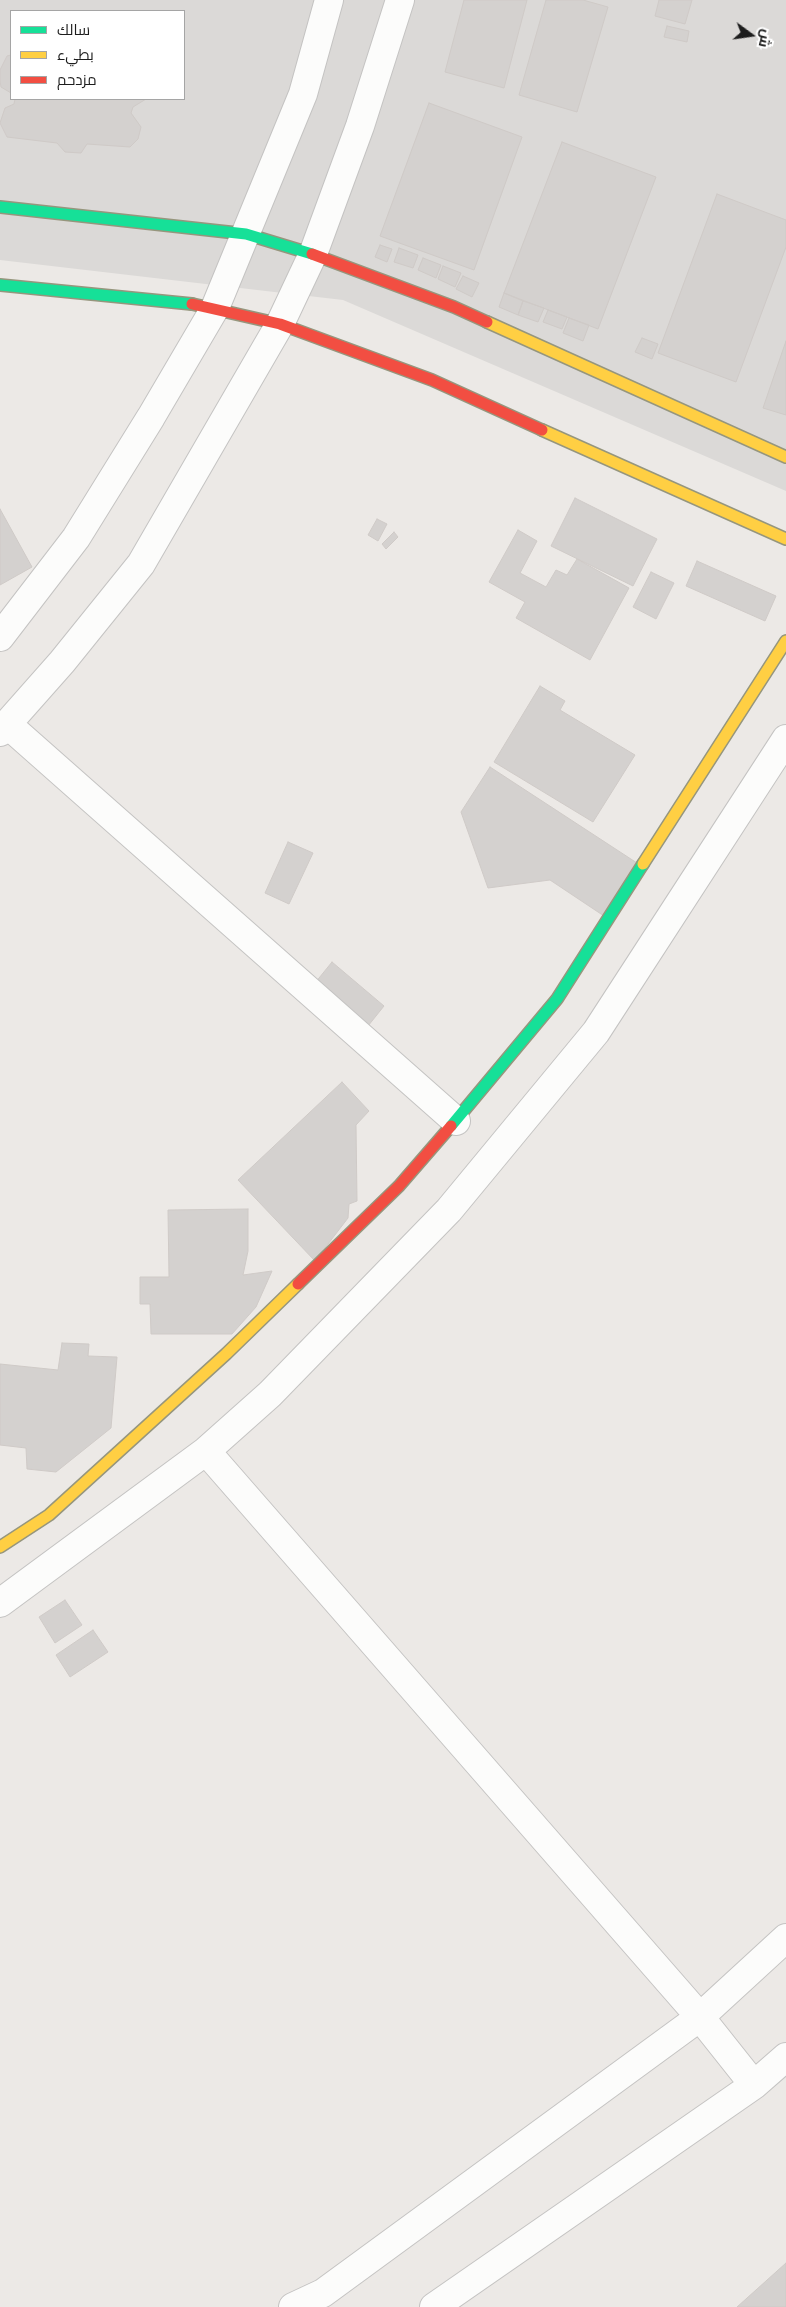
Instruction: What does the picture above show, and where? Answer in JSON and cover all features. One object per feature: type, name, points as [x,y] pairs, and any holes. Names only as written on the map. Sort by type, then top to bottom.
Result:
[{"type":"street","points":[[0,636],[76,538],[151,417],[215,308],[303,94],[329,0]]},
{"type":"street","points":[[400,0],[360,126],[313,254],[280,324],[141,564],[62,662],[3,728],[456,1121]]},
{"type":"street","points":[[0,207],[246,234],[313,254],[454,306],[786,457]]},
{"type":"street","points":[[0,286],[215,308],[280,324],[432,380],[786,539]]},
{"type":"street","points":[[0,1547],[49,1515],[226,1354],[399,1186],[456,1121],[557,999],[786,641]]},
{"type":"street","points":[[0,1603],[206,1451],[270,1394],[449,1210],[596,1032],[786,739]]},
{"type":"street","points":[[206,1451],[700,2017],[754,2086]]},
{"type":"street","points":[[293,2307],[323,2292],[700,2017],[786,1938]]},
{"type":"street","points":[[434,2307],[754,2086],[786,2057]]},
{"type":"shaded area","points":[[0,0],[786,0],[786,491],[343,300],[0,260]]},
{"type":"building","points":[[464,0],[527,0],[504,88],[445,72]]},
{"type":"building","points":[[546,0],[583,0],[608,7],[577,112],[519,95]]},
{"type":"building","points":[[659,0],[692,0],[685,24],[655,16]]},
{"type":"building","points":[[667,26],[689,31],[687,42],[664,37]]},
{"type":"building","points":[[10,55],[10,92],[1,87],[0,81],[0,70],[7,56]]},
{"type":"building","points":[[15,100],[144,100],[133,107],[131,113],[141,127],[138,139],[130,147],[87,144],[81,153],[65,152],[57,143],[7,137],[0,123],[5,108],[14,104]]},
{"type":"building","points":[[429,103],[522,137],[474,270],[380,236]]},
{"type":"building","points":[[562,142],[656,177],[598,329],[504,293]]},
{"type":"building","points":[[717,194],[786,220],[786,247],[736,382],[658,353]]},
{"type":"building","points":[[380,245],[392,249],[387,262],[375,257]]},
{"type":"building","points":[[399,248],[418,255],[413,268],[394,262]]},
{"type":"building","points":[[423,258],[441,265],[436,278],[418,270]]},
{"type":"building","points":[[443,266],[461,273],[455,287],[438,279]]},
{"type":"building","points":[[463,276],[479,283],[472,297],[456,289]]},
{"type":"building","points":[[504,293],[523,301],[518,315],[499,307]]},
{"type":"building","points":[[523,301],[544,308],[538,322],[518,315]]},
{"type":"building","points":[[548,310],[567,317],[562,329],[543,322]]},
{"type":"building","points":[[569,318],[589,325],[583,341],[563,333]]},
{"type":"building","points":[[642,338],[658,344],[652,359],[635,352]]},
{"type":"building","points":[[786,341],[786,415],[763,408]]},
{"type":"building","points":[[575,498],[657,539],[633,586],[551,546]]},
{"type":"building","points":[[0,509],[32,567],[0,585]]},
{"type":"building","points":[[377,519],[387,524],[378,541],[368,535]]},
{"type":"building","points":[[518,530],[537,541],[520,573],[546,587],[556,570],[567,575],[577,559],[629,588],[590,660],[516,618],[525,602],[489,582]]},
{"type":"building","points":[[394,532],[398,537],[386,549],[382,544]]},
{"type":"building","points":[[697,561],[776,596],[765,621],[686,586]]},
{"type":"building","points":[[651,572],[674,583],[656,619],[633,607]]},
{"type":"building","points":[[540,686],[565,701],[560,710],[635,755],[593,822],[494,762]]},
{"type":"building","points":[[490,767],[637,863],[604,916],[550,880],[488,888],[461,812]]},
{"type":"building","points":[[288,842],[313,853],[289,904],[265,893]]},
{"type":"building","points":[[332,962],[384,1006],[368,1026],[315,983]]},
{"type":"building","points":[[342,1082],[369,1111],[356,1125],[357,1201],[349,1204],[348,1218],[315,1261],[238,1180]]},
{"type":"building","points":[[248,1209],[248,1251],[243,1275],[272,1271],[256,1307],[232,1334],[151,1334],[150,1304],[140,1304],[140,1277],[169,1277],[168,1210]]},
{"type":"building","points":[[62,1343],[89,1344],[88,1356],[117,1357],[111,1428],[56,1472],[27,1469],[26,1448],[0,1445],[0,1364],[58,1370]]},
{"type":"building","points":[[65,1600],[82,1625],[55,1643],[39,1617]]},
{"type":"building","points":[[93,1630],[108,1652],[70,1677],[56,1655]]},
{"type":"building","points":[[786,2263],[786,2307],[737,2307]]},
{"type":"traffic: fast","points":[[0,207],[246,234],[312,254]]},
{"type":"traffic: fast","points":[[0,285],[192,304]]},
{"type":"traffic: fast","points":[[451,1126],[557,999],[643,864]]},
{"type":"traffic: slow","points":[[487,322],[786,457]]},
{"type":"traffic: slow","points":[[542,430],[786,539]]},
{"type":"traffic: slow","points":[[643,864],[786,641]]},
{"type":"traffic: slow","points":[[0,1547],[49,1515],[226,1354],[298,1284]]},
{"type":"traffic: jam","points":[[312,254],[454,307],[487,322]]},
{"type":"traffic: jam","points":[[192,304],[280,324],[432,380],[542,430]]},
{"type":"traffic: jam","points":[[298,1284],[399,1186],[451,1126]]}]
